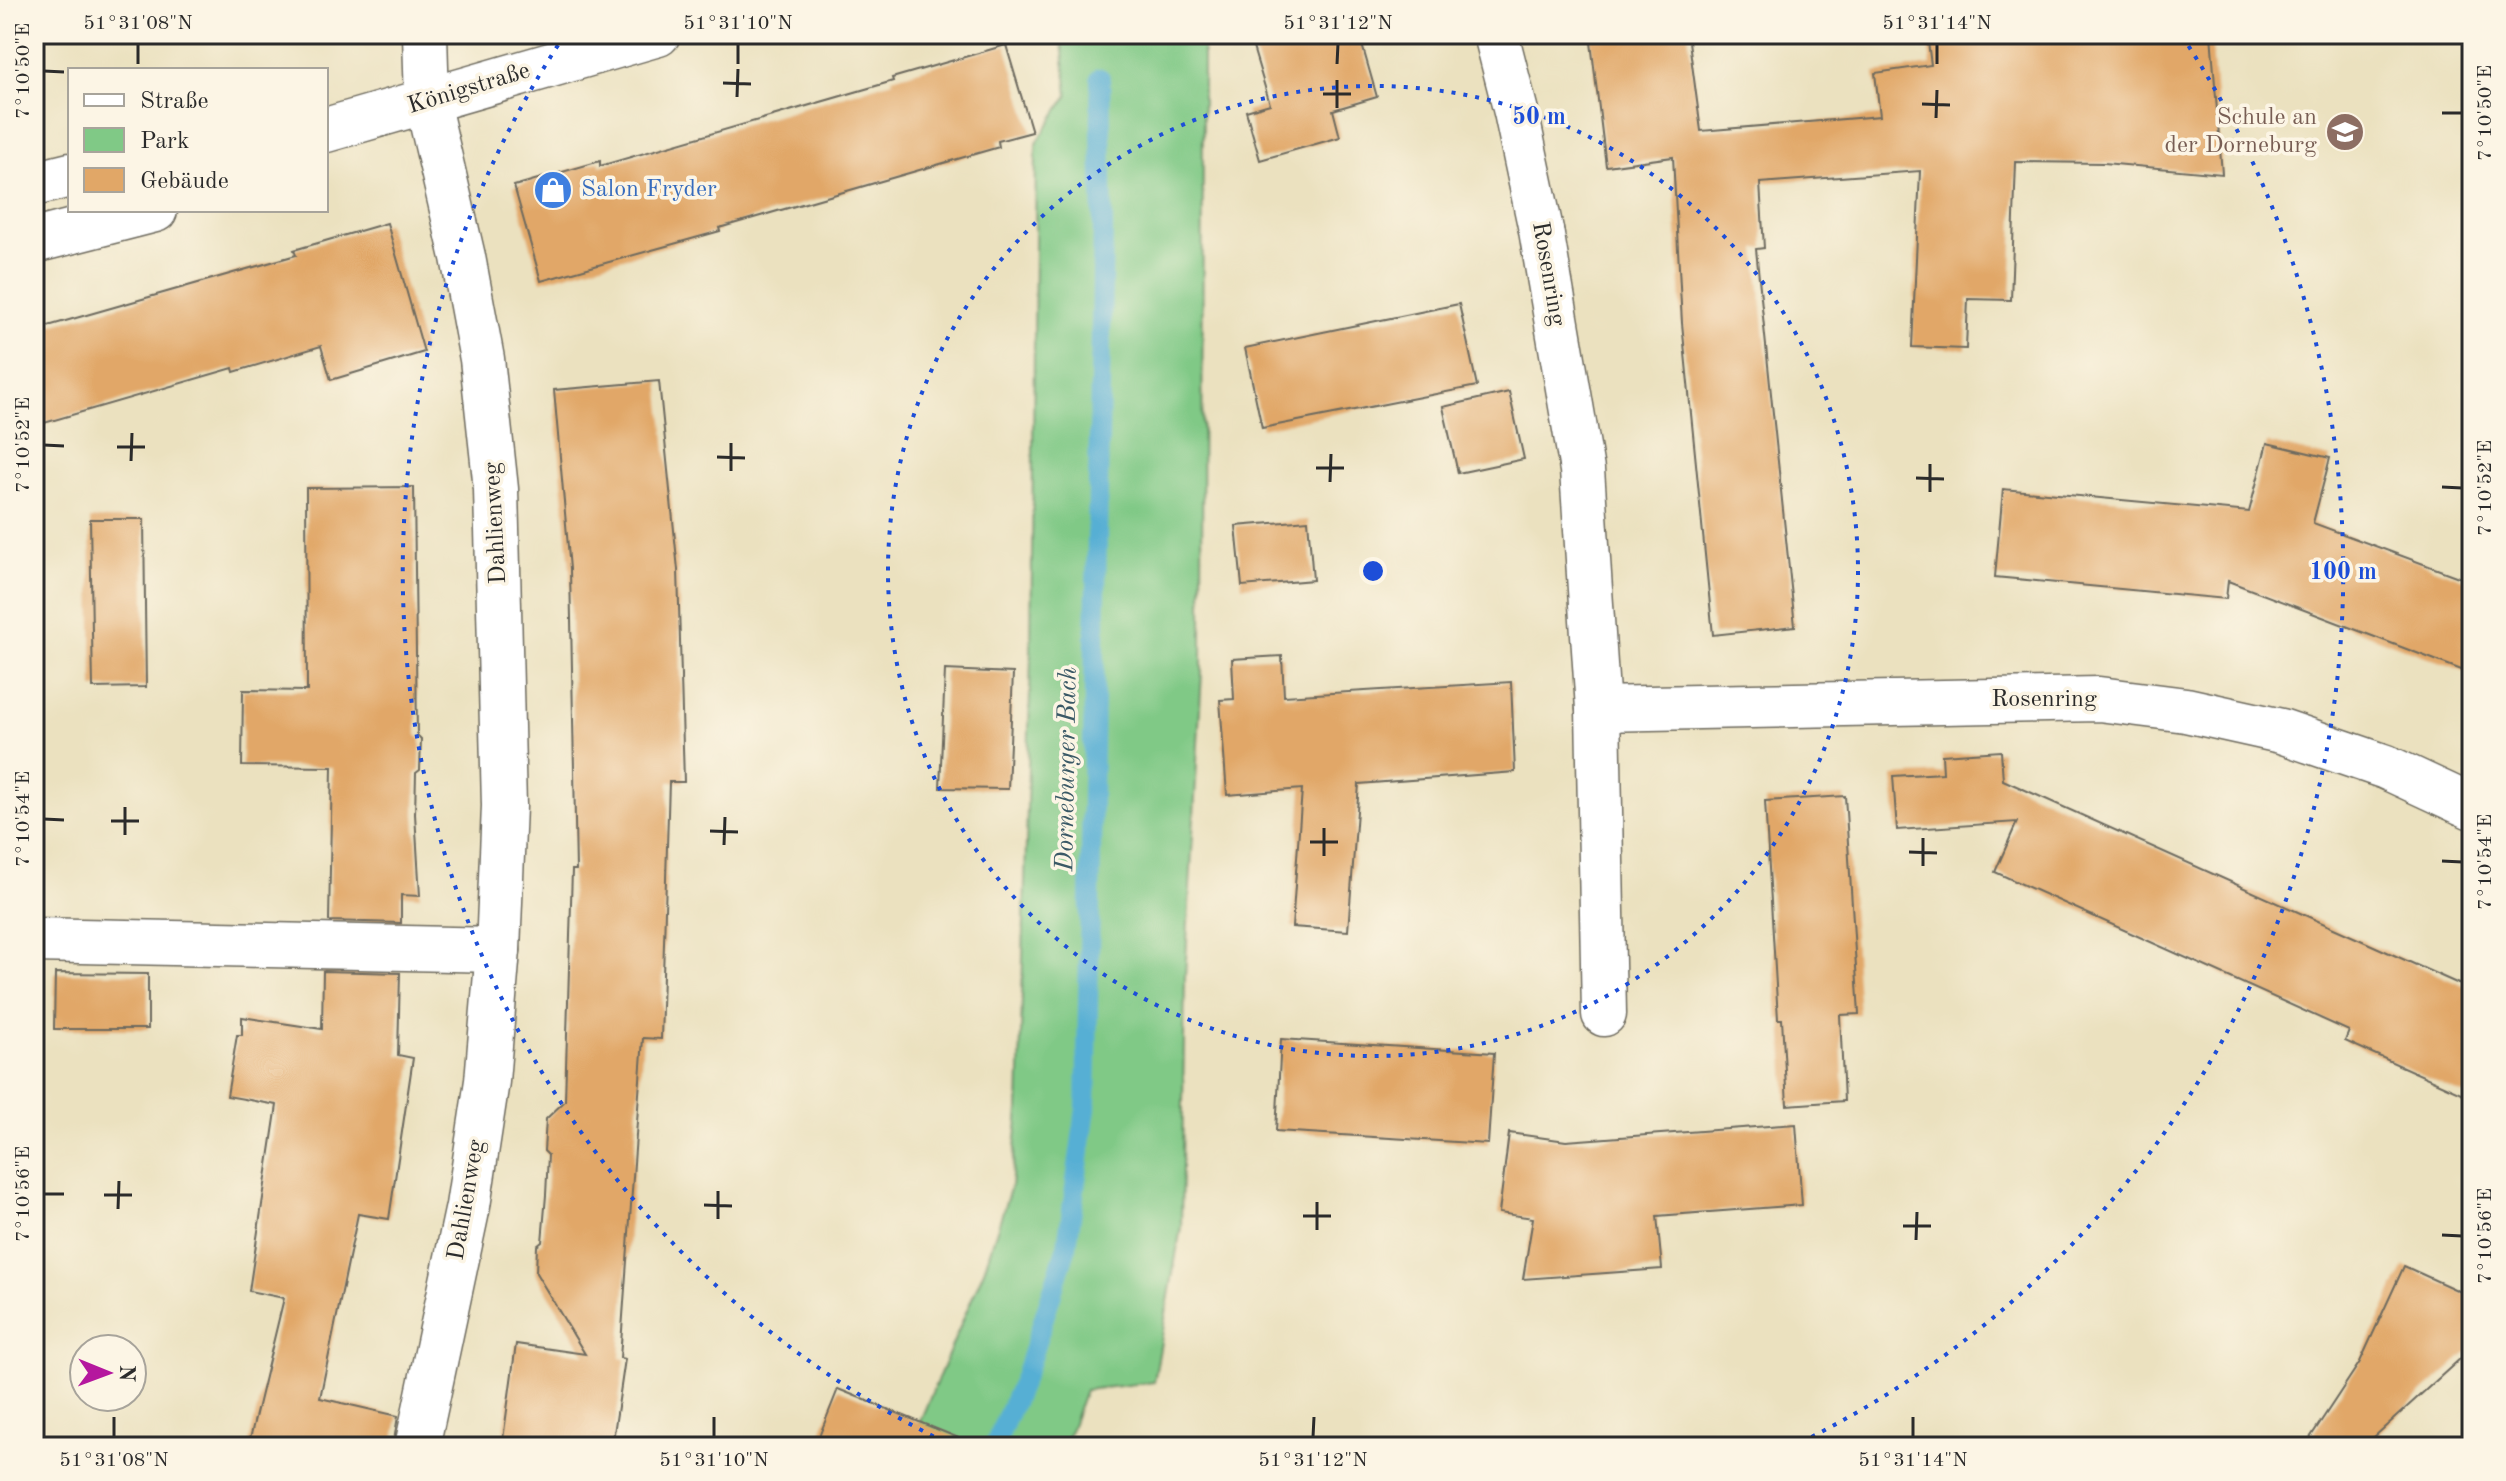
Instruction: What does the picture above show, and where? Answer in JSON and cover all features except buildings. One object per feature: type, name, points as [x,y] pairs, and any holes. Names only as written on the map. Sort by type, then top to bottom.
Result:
[{"type":"street","name":"Dahlienweg","points":[[417,1447],[468,1206],[487,1081],[498,950],[504,806],[496,489],[482,359],[463,257],[427,102],[425,34]]},
{"type":"street","name":"Königstraße","points":[[328,129],[658,34]]},
{"type":"street","name":"Rosenring","points":[[1496,34],[1541,230],[1582,470],[1598,709],[1604,1014]]},
{"type":"street","points":[[34,184],[68,176]]},
{"type":"street","points":[[34,241],[147,212]]},
{"type":"street","name":"Rosenring","points":[[1598,709],[2099,699],[2186,710],[2281,731],[2386,767],[2472,807]]},
{"type":"street","points":[[34,940],[498,950]]},
{"type":"green space","points":[[1061,34],[1203,34],[1202,672],[1185,977],[1181,1227],[1154,1382],[1085,1390],[1064,1447],[909,1447],[984,1270],[1011,1186],[1019,1110],[1031,654],[1036,144],[1068,95]]},
{"type":"waterway","name":"Dorneburger Bach","points":[[994,1447],[1027,1370],[1067,1246],[1086,1108],[1103,228],[1100,78]]},
{"type":"place","name":"Schule an der Dorneburg","points":[[2345,132]]},
{"type":"place","name":"Salon Fryder","points":[[553,190]]}]
